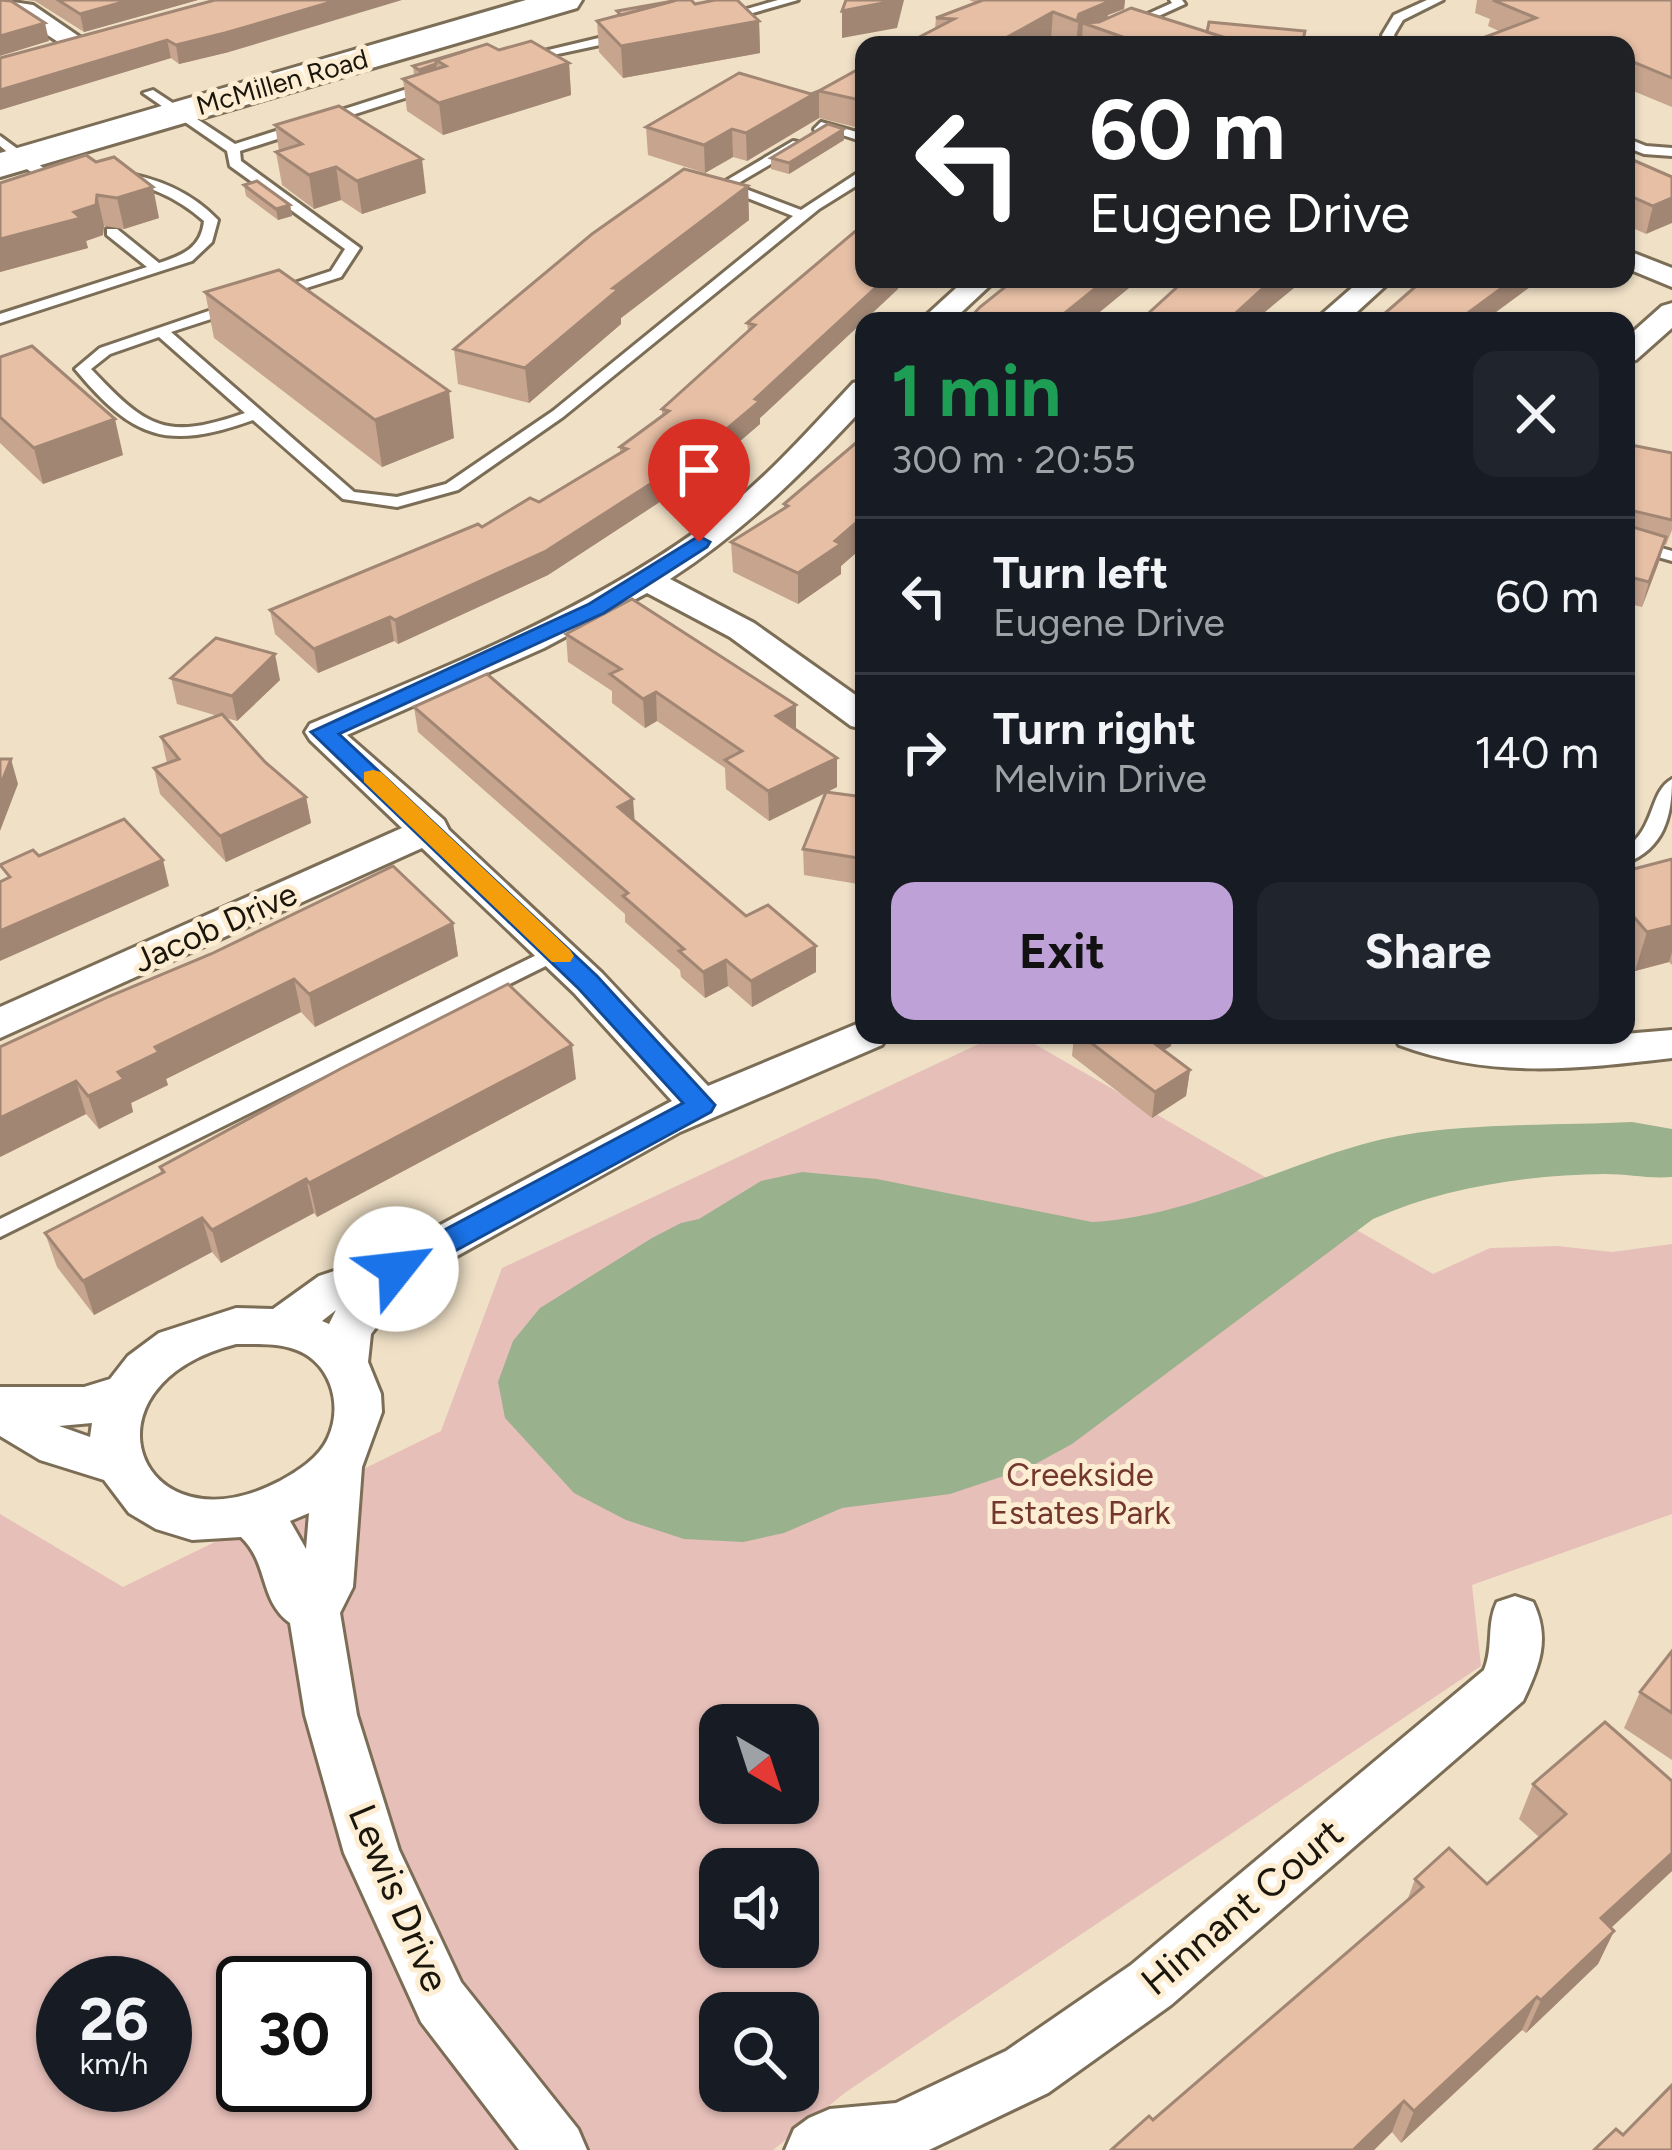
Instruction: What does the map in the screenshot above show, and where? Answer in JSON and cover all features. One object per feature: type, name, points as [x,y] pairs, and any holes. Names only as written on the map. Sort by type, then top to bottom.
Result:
[{"type":"main road","name":"McMillen Road","points":[[15,156],[467,0]]},
{"type":"main road","name":"McMillen Road","points":[[163,103],[564,0]]},
{"type":"street","points":[[0,4],[25,10],[93,42],[40,57]]},
{"type":"street","points":[[1635,262],[1672,278]]},
{"type":"street","points":[[945,312],[973,288]]},
{"type":"street","points":[[1340,312],[1368,288]]},
{"type":"street","points":[[1635,346],[1672,312]]},
{"type":"street","points":[[701,1105],[557,952],[323,732],[596,609],[727,524],[855,398]]},
{"type":"street","points":[[643,578],[742,630],[855,712]]},
{"type":"street","name":"Jacob Drive","points":[[0,1024],[431,829]]},
{"type":"street","points":[[284,1326],[314,1299],[342,1284],[364,1274],[396,1269],[701,1105],[855,1040]]},
{"type":"street","points":[[1432,1044],[1548,1057],[1672,1044]]},
{"type":"street","points":[[345,1361],[353,1319],[396,1269]]},
{"type":"street","points":[[236,1326],[284,1326],[320,1339],[345,1361],[360,1397],[356,1431],[338,1464],[296,1496],[250,1516],[211,1521],[175,1516],[129,1487],[112,1446],[113,1428],[125,1394],[164,1354],[194,1337],[236,1326]]},
{"type":"street","points":[[4,1407],[84,1406],[125,1394]]},
{"type":"street","points":[[4,1407],[16,1426],[40,1440],[120,1465]]},
{"type":"street","name":"Lewis Drive","points":[[338,1464],[328,1587],[314,1612],[331,1714],[372,1853],[441,2002],[557,2150]]},
{"type":"street","name":"Lewis Drive","points":[[250,1516],[271,1530],[285,1551],[293,1597],[314,1612]]},
{"type":"street","name":"Hinnant Court","points":[[815,2150],[830,2139],[894,2142],[1027,2072],[1151,1985],[1504,1685],[1518,1650],[1515,1618]]},
{"type":"lane","points":[[710,20],[789,0]]},
{"type":"lane","points":[[1108,36],[1161,15],[1179,4],[1176,0]]},
{"type":"lane","points":[[1388,36],[1398,18],[1437,0]]},
{"type":"lane","points":[[500,64],[643,32]]},
{"type":"lane","points":[[233,149],[457,77]]},
{"type":"lane","points":[[163,103],[233,149],[236,163],[353,248],[337,274],[105,350],[82,369],[151,429],[168,436],[209,432],[256,414]]},
{"type":"lane","points":[[802,215],[724,186],[826,125],[855,135]]},
{"type":"lane","points":[[1635,146],[1672,152]]},
{"type":"lane","points":[[15,156],[71,177]]},
{"type":"lane","points":[[15,156],[63,194]]},
{"type":"lane","points":[[0,319],[157,268],[202,248],[211,232],[211,220],[162,183],[92,174]]},
{"type":"lane","points":[[161,331],[349,496],[397,502],[452,488],[558,414],[802,215],[855,181]]},
{"type":"lane","points":[[112,232],[157,268]]},
{"type":"lane","points":[[1635,546],[1672,556]]},
{"type":"lane","points":[[1635,851],[1650,840],[1672,785]]},
{"type":"lane","points":[[0,1229],[557,952]]},
{"type":"green space","name":"Creekside Estates Park","points":[[979,1044],[1035,1044],[1433,1274],[1490,1248],[1557,1246],[1612,1252],[1672,1244],[1672,1514],[1472,1585],[1481,1666],[846,2092],[773,2150],[0,2150],[0,1514],[123,1587],[441,1431],[502,1268]]},
{"type":"shaded area","points":[[1632,1122],[1672,1129],[1672,1177],[1605,1174],[1516,1180],[1457,1191],[1373,1219],[1072,1444],[1028,1468],[950,1494],[842,1508],[784,1533],[743,1542],[684,1539],[626,1520],[574,1493],[505,1418],[498,1382],[513,1341],[540,1308],[652,1238],[699,1219],[761,1181],[802,1172],[877,1179],[1092,1222],[1165,1211],[1340,1151],[1404,1135]]},
{"type":"building","points":[[0,0],[11,1],[45,23],[0,36]]},
{"type":"building","points":[[58,0],[130,0],[80,14]]},
{"type":"building","points":[[215,0],[338,0],[176,45],[167,40],[0,90],[0,58]]},
{"type":"building","points":[[677,0],[695,4],[737,0],[759,21],[621,46],[597,21]]},
{"type":"building","points":[[846,0],[898,0],[842,11]]},
{"type":"building","points":[[983,0],[1110,1],[1079,14],[1077,21],[1053,12],[1009,36],[921,36],[954,19],[936,18]]},
{"type":"building","points":[[1493,0],[1672,0],[1672,78],[1635,63],[1635,36],[1488,36],[1536,18]]},
{"type":"building","points":[[673,1],[621,15],[617,11]]},
{"type":"building","points":[[1131,8],[1220,36],[1120,36],[1083,23],[1099,22]]},
{"type":"building","points":[[1209,22],[1305,31],[1304,36],[1207,32]]},
{"type":"building","points":[[531,41],[569,63],[439,103],[403,79],[446,66],[436,60],[487,44],[499,50]]},
{"type":"building","points":[[465,51],[419,70],[413,66]]},
{"type":"building","points":[[855,71],[855,99],[819,91]]},
{"type":"building","points":[[739,73],[811,94],[819,91],[746,133],[732,129],[704,145],[646,127]]},
{"type":"building","points":[[339,106],[422,159],[357,181],[336,167],[309,175],[276,152],[302,144],[275,125]]},
{"type":"building","points":[[828,124],[844,129],[789,163],[771,158]]},
{"type":"building","points":[[86,155],[96,162],[114,157],[153,187],[117,198],[97,195],[96,205],[74,212],[81,218],[0,239],[0,183]]},
{"type":"building","points":[[1635,161],[1672,177],[1672,198],[1653,206],[1635,198]]},
{"type":"building","points":[[684,169],[748,186],[613,288],[619,289],[525,368],[454,349],[592,234]]},
{"type":"building","points":[[257,181],[290,205],[276,209],[244,185]]},
{"type":"building","points":[[855,231],[855,288],[875,288],[755,399],[760,401],[697,454],[546,551],[395,620],[390,617],[314,649],[270,610],[478,524],[482,527],[530,498],[539,502],[627,449],[620,447],[669,411],[662,409],[755,325],[747,323]]},
{"type":"building","points":[[279,270],[449,391],[375,420],[205,292]]},
{"type":"building","points":[[1004,288],[1096,288],[1066,312],[975,312]]},
{"type":"building","points":[[1176,288],[1263,288],[1237,312],[1150,312]]},
{"type":"building","points":[[1414,288],[1502,288],[1469,312],[1386,312]]},
{"type":"building","points":[[32,346],[115,419],[34,448],[0,417],[0,357]]},
{"type":"building","points":[[855,444],[855,524],[835,541],[841,544],[798,573],[731,542],[788,506],[784,504]]},
{"type":"building","points":[[1635,446],[1672,453],[1672,520],[1635,511]]},
{"type":"building","points":[[1635,528],[1666,537],[1649,582],[1635,578]]},
{"type":"building","points":[[632,599],[796,705],[776,716],[837,758],[768,791],[725,760],[742,751],[656,692],[643,699],[610,674],[621,669],[566,634]]},
{"type":"building","points":[[216,638],[275,654],[232,696],[171,678]]},
{"type":"building","points":[[487,674],[633,799],[618,807],[746,916],[768,905],[816,946],[751,981],[726,960],[703,972],[623,896],[628,893],[414,707]]},
{"type":"building","points":[[222,714],[265,762],[306,797],[220,836],[154,768],[179,759],[161,737]]},
{"type":"building","points":[[0,759],[11,759],[0,786]]},
{"type":"building","points":[[826,792],[855,796],[855,858],[803,849]]},
{"type":"building","points":[[124,819],[163,860],[0,931],[0,882],[10,877],[0,865],[33,850],[39,856]]},
{"type":"building","points":[[1672,859],[1672,926],[1647,932],[1635,918],[1635,869]]},
{"type":"building","points":[[393,866],[453,923],[309,994],[294,979],[155,1047],[159,1052],[118,1072],[124,1079],[88,1096],[76,1081],[0,1118],[0,1047],[211,954]]},
{"type":"building","points":[[508,984],[572,1045],[212,1230],[202,1218],[83,1281],[45,1233],[164,1172],[160,1167],[342,1068]]},
{"type":"building","points":[[1093,1044],[1155,1044],[1190,1070],[1155,1092]]},
{"type":"building","points":[[1672,1651],[1672,1713],[1640,1692]]},
{"type":"building","points":[[1605,1722],[1672,1781],[1672,1853],[1601,1918],[1614,1931],[1414,2111],[1404,2101],[1353,2150],[1111,2150],[1149,2116],[1153,2120],[1423,1887],[1415,1879],[1449,1848],[1487,1884],[1566,1814],[1533,1784]]},
{"type":"building","points":[[1672,2085],[1672,2150],[1594,2150],[1616,2129],[1623,2135]]},
{"type":"slow traffic","points":[[373,777],[561,956]]},
{"type":"route","points":[[396,1269],[701,1105],[588,982],[323,732],[596,609],[699,542]]}]
